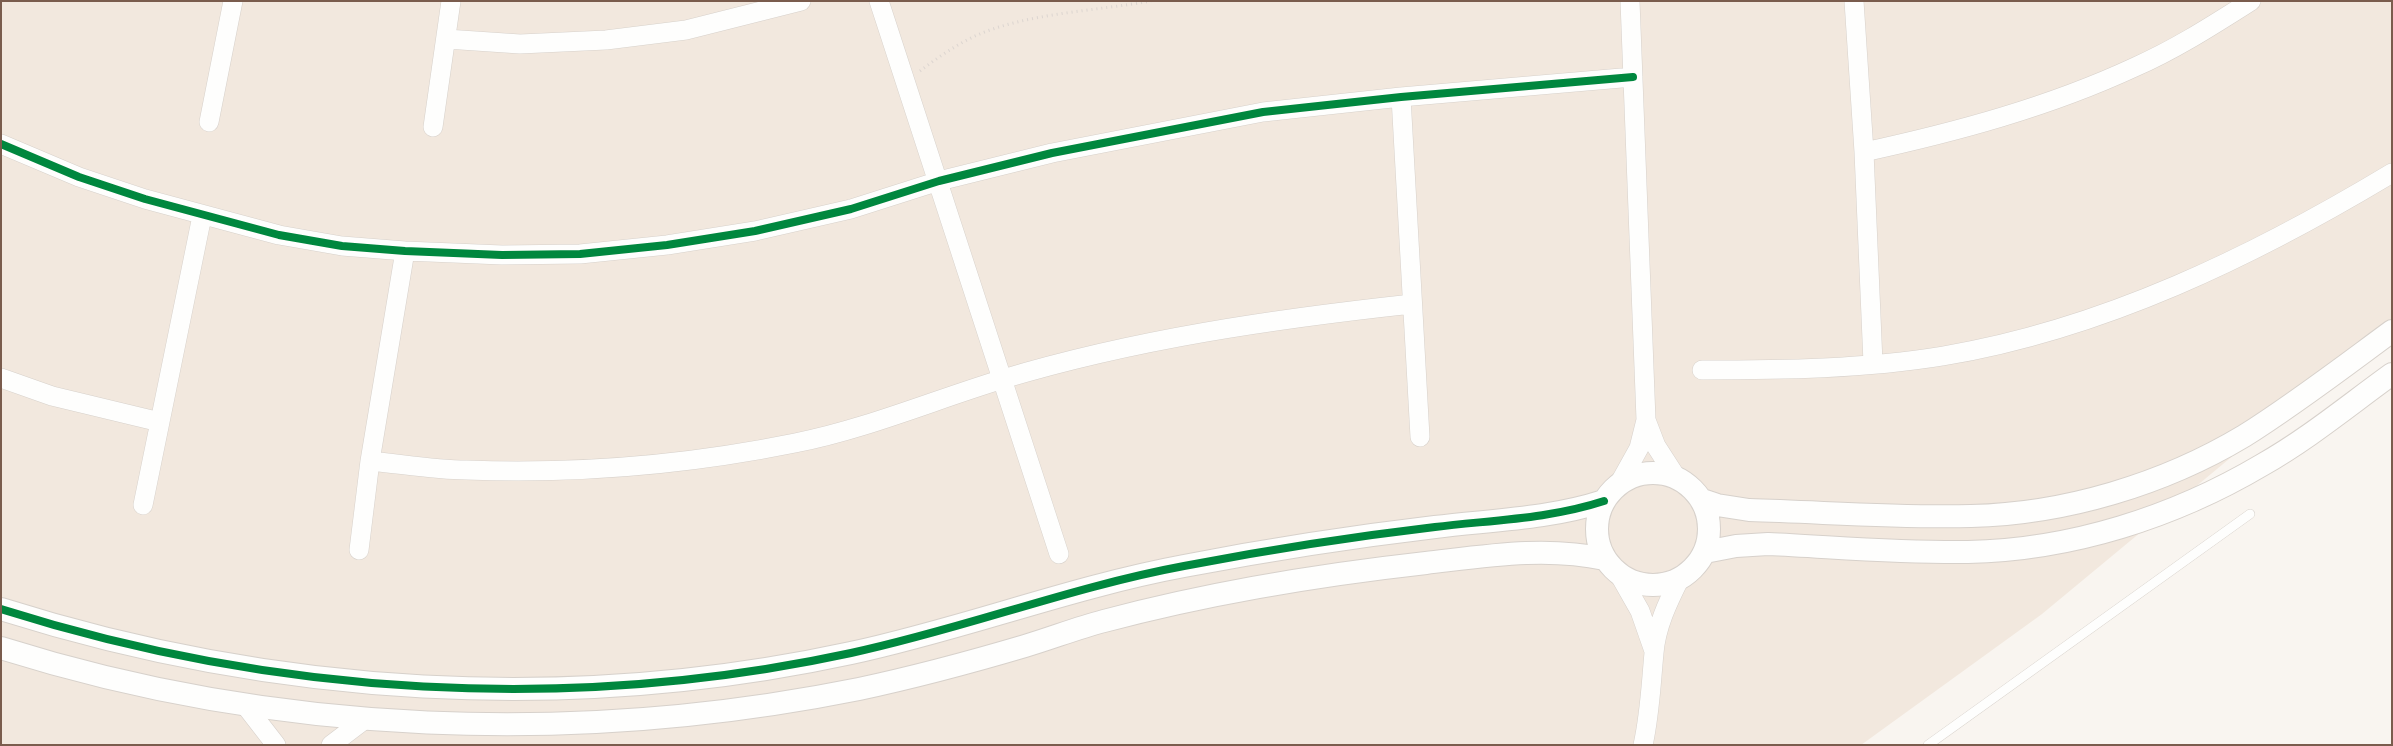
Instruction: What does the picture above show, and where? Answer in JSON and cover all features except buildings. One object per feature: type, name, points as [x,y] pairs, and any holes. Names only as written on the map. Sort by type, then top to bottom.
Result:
[{"type":"street","points":[[433,127],[451,1]]},
{"type":"street","points":[[446,39],[520,44],[606,40],[686,30],[801,1]]},
{"type":"street","points":[[879,1],[1059,554]]},
{"type":"street","points":[[1630,1],[1646,420],[1639,448],[1620,484],[1604,501],[1598,515],[1596,530],[1600,550],[1640,611],[1654,652]]},
{"type":"street","points":[[1854,1],[1864,152],[1873,363]]},
{"type":"street","points":[[1864,152],[1925,139],[2066,96],[2144,63],[2200,34],[2251,1]]},
{"type":"street","points":[[210,122],[228,2]]},
{"type":"street","points":[[1,144],[79,177],[202,216],[279,235],[342,246],[405,251],[580,254],[667,245],[755,231],[832,213],[939,181],[1052,153],[1263,112],[1401,97],[1633,77]]},
{"type":"street","points":[[1401,97],[1420,436]]},
{"type":"street","points":[[1702,370],[1821,368],[1943,356],[2026,337],[2108,313],[2189,280],[2265,244],[2340,204],[2392,173]]},
{"type":"street","points":[[144,505],[202,216]]},
{"type":"street","points":[[359,550],[370,461],[405,251]]},
{"type":"street","points":[[370,461],[464,470],[582,470],[690,460],[796,443],[903,414],[1003,379],[1172,338],[1253,323],[1412,304]]},
{"type":"street","points":[[1702,500],[1717,505],[1749,510],[1972,516],[2053,507],[2092,498],[2170,473],[2243,436],[2277,414],[2392,331]]},
{"type":"street","points":[[1705,552],[1736,546],[1768,544],[1968,552],[2045,544],[2093,534],[2158,515],[2229,484],[2296,443],[2392,374]]},
{"type":"street","points":[[1,378],[52,396],[160,422]]},
{"type":"street","points":[[1,648],[135,684],[245,706],[364,720],[489,726],[551,725],[640,720],[738,710],[861,688],[942,669],[1102,621],[1254,588],[1398,566],[1531,552],[1568,553],[1612,567],[1642,585],[1661,585],[1679,580],[1696,567],[1705,552],[1710,524],[1702,500],[1690,487],[1676,477],[1656,446],[1646,420]]},
{"type":"street","points":[[1620,484],[1630,478],[1647,474],[1676,477]]},
{"type":"street","points":[[1,609],[140,648],[287,675],[430,688],[491,690],[613,686],[734,674],[855,652],[1092,586],[1218,559],[1326,541],[1547,516],[1604,501]]},
{"type":"street","points":[[1643,745],[1651,701],[1654,652],[1664,615],[1679,580]]},
{"type":"street","points":[[245,706],[276,745]]},
{"type":"street","points":[[330,745],[364,720]]},
{"type":"lane","points":[[1928,745],[2250,514]]},
{"type":"path","points":[[906,82],[940,56],[976,36],[1036,18],[1151,1]]},
{"type":"shaded area","points":[[1,1],[2392,1],[2392,324],[2042,614],[1861,745],[1,745]]},
{"type":"cycle path","points":[[1,144],[79,177],[145,199],[279,235],[342,246],[405,251],[502,255],[580,254],[667,245],[755,231],[851,209],[939,181],[1052,153],[1263,112],[1401,97],[1633,77]]},
{"type":"cycle path","points":[[1,609],[105,638],[210,661],[316,677],[423,686],[531,689],[638,684],[745,672],[851,653],[934,632],[1100,585],[1184,566],[1277,549],[1562,512],[1604,501]]}]
